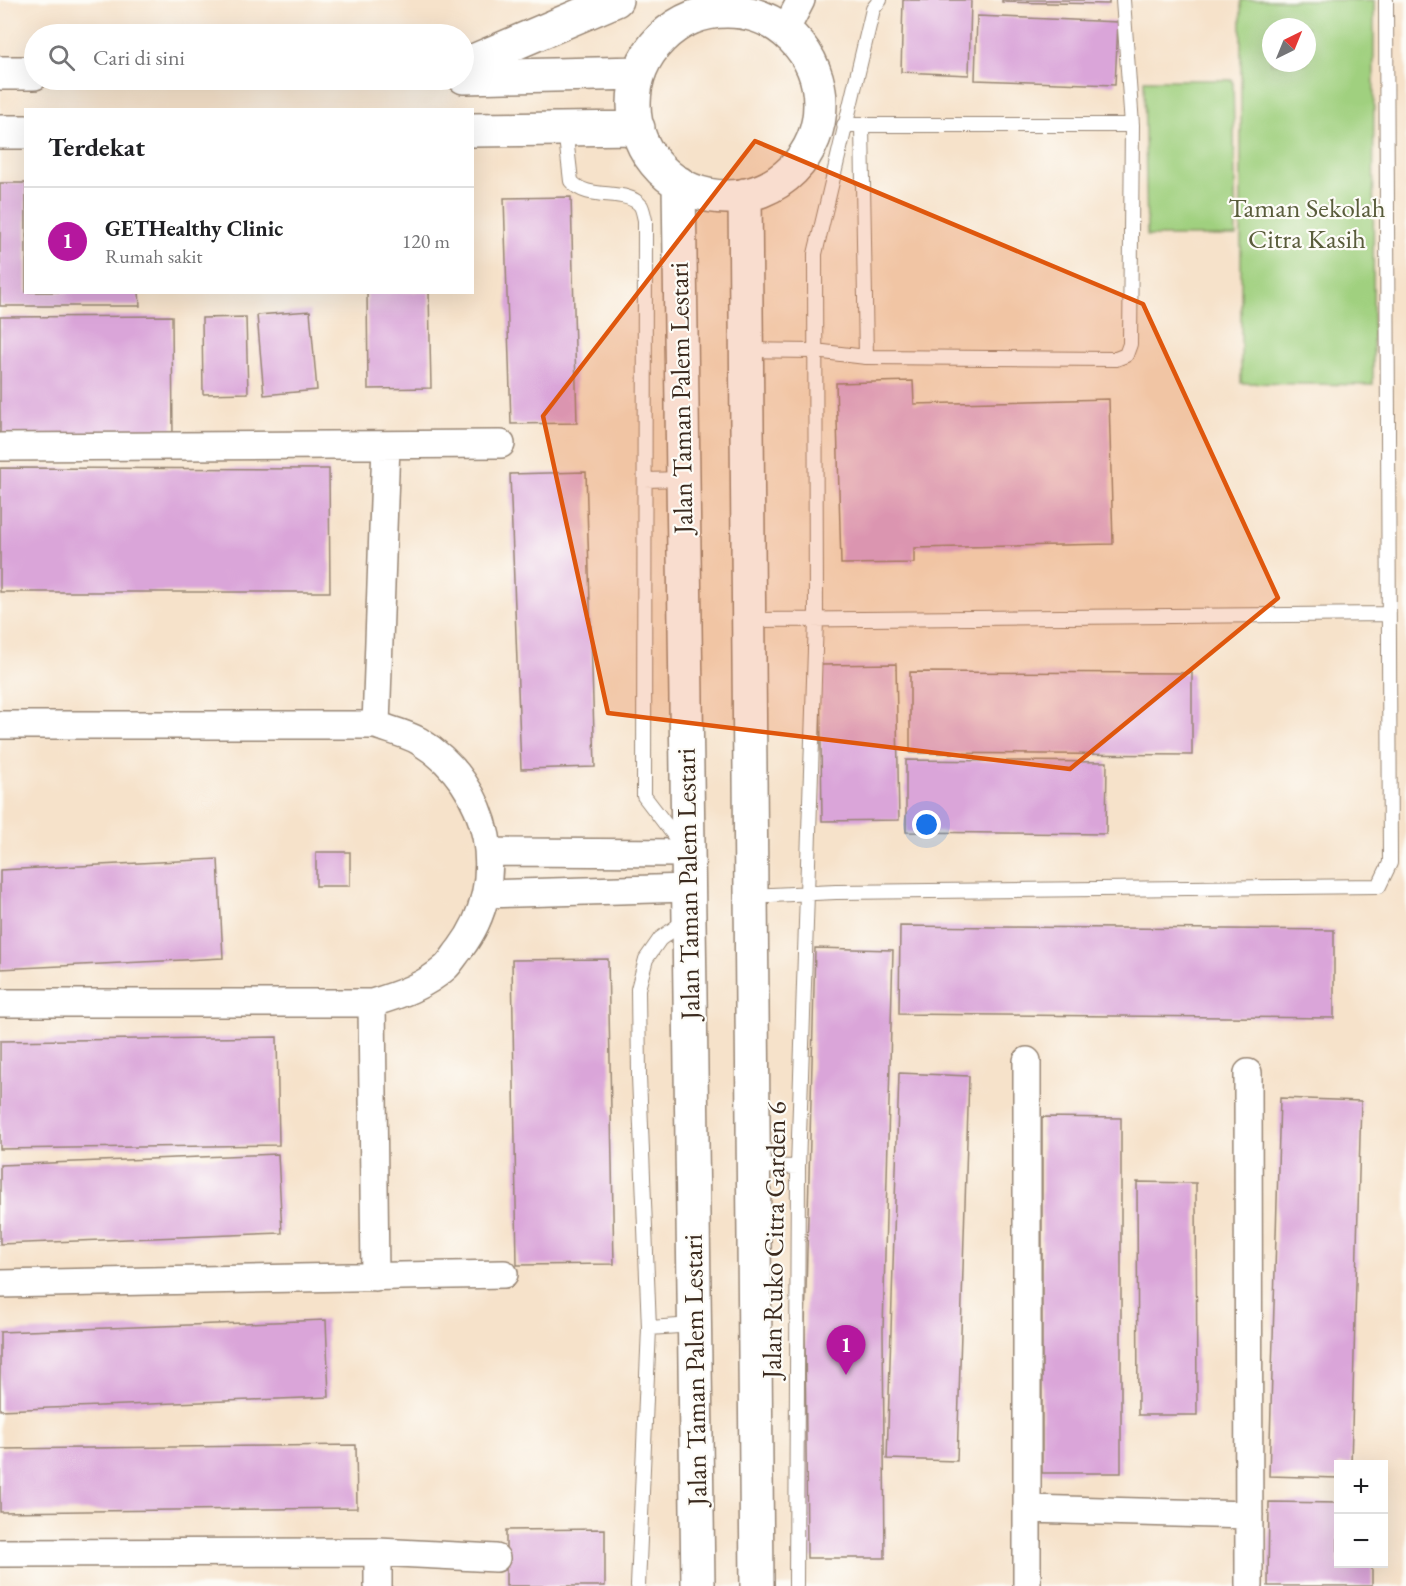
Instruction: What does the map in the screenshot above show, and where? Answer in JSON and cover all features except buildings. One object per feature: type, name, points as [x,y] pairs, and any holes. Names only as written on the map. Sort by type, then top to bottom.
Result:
[{"type":"street","points":[[474,61],[616,0]]},
{"type":"street","points":[[785,31],[801,0]]},
{"type":"street","points":[[722,5],[754,15],[785,31],[801,48],[813,68],[819,91],[819,115],[809,148],[795,167],[767,188],[745,195],[711,195],[700,192],[679,183],[661,168],[641,139],[634,100],[639,73],[650,51],[665,34],[685,20],[722,5]]},
{"type":"street","points":[[0,73],[24,73]]},
{"type":"street","points":[[474,77],[639,73]]},
{"type":"street","points":[[474,130],[638,128]]},
{"type":"street","points":[[0,132],[24,132]]},
{"type":"street","name":"Jalan Taman Palem Lestari","points":[[679,183],[698,1586]]},
{"type":"street","points":[[745,195],[757,1586]]},
{"type":"street","points":[[0,447],[501,444]]},
{"type":"street","points":[[376,725],[386,445]]},
{"type":"street","points":[[0,725],[376,725],[419,741],[454,770],[479,808],[490,852],[487,894],[472,933],[446,967],[412,990],[372,1003],[0,1003]]},
{"type":"street","points":[[490,852],[688,853]]},
{"type":"street","points":[[487,894],[688,903]]},
{"type":"street","points":[[372,1003],[375,1277]]},
{"type":"street","points":[[1027,1061],[1028,1586]]},
{"type":"street","points":[[1248,1073],[1249,1586]]},
{"type":"street","points":[[0,1284],[504,1274]]},
{"type":"street","points":[[1028,1509],[1248,1515]]},
{"type":"street","points":[[378,1552],[378,1586]]},
{"type":"street","points":[[0,1553],[378,1552],[496,1558]]},
{"type":"lane","name":"Jalan Ruko Citra Garden 6","points":[[796,1586],[798,1167],[805,894],[816,619],[815,254],[873,9],[880,0]]},
{"type":"lane","points":[[746,350],[814,351],[866,357],[1116,359],[1126,355],[1131,344],[1132,125],[1123,0]]},
{"type":"lane","points":[[751,896],[1379,886],[1390,863],[1387,614],[1386,0]]},
{"type":"lane","points":[[844,125],[1132,125]]},
{"type":"lane","points":[[862,125],[866,357]]},
{"type":"lane","points":[[565,129],[571,181],[576,187],[585,191],[634,200],[642,207],[645,220],[644,796],[688,853]]},
{"type":"lane","points":[[645,480],[682,479]]},
{"type":"lane","points":[[748,620],[1387,614]]},
{"type":"lane","points":[[638,1586],[649,1329],[639,1076],[638,989],[646,959],[688,903]]},
{"type":"lane","points":[[753,1166],[798,1167]]},
{"type":"lane","points":[[649,1329],[694,1325]]},
{"type":"highlighted area","points":[[755,141],[1143,304],[1278,598],[1070,769],[608,713],[543,416]]},
{"type":"green space","name":"Taman Sekolah Citra Kasih","points":[[1241,0],[1374,0],[1373,385],[1241,383]]},
{"type":"green space","points":[[1144,80],[1233,80],[1236,236],[1147,236]]},
{"type":"place","name":"GETHealthy Clinic","points":[[846,1375]]}]
